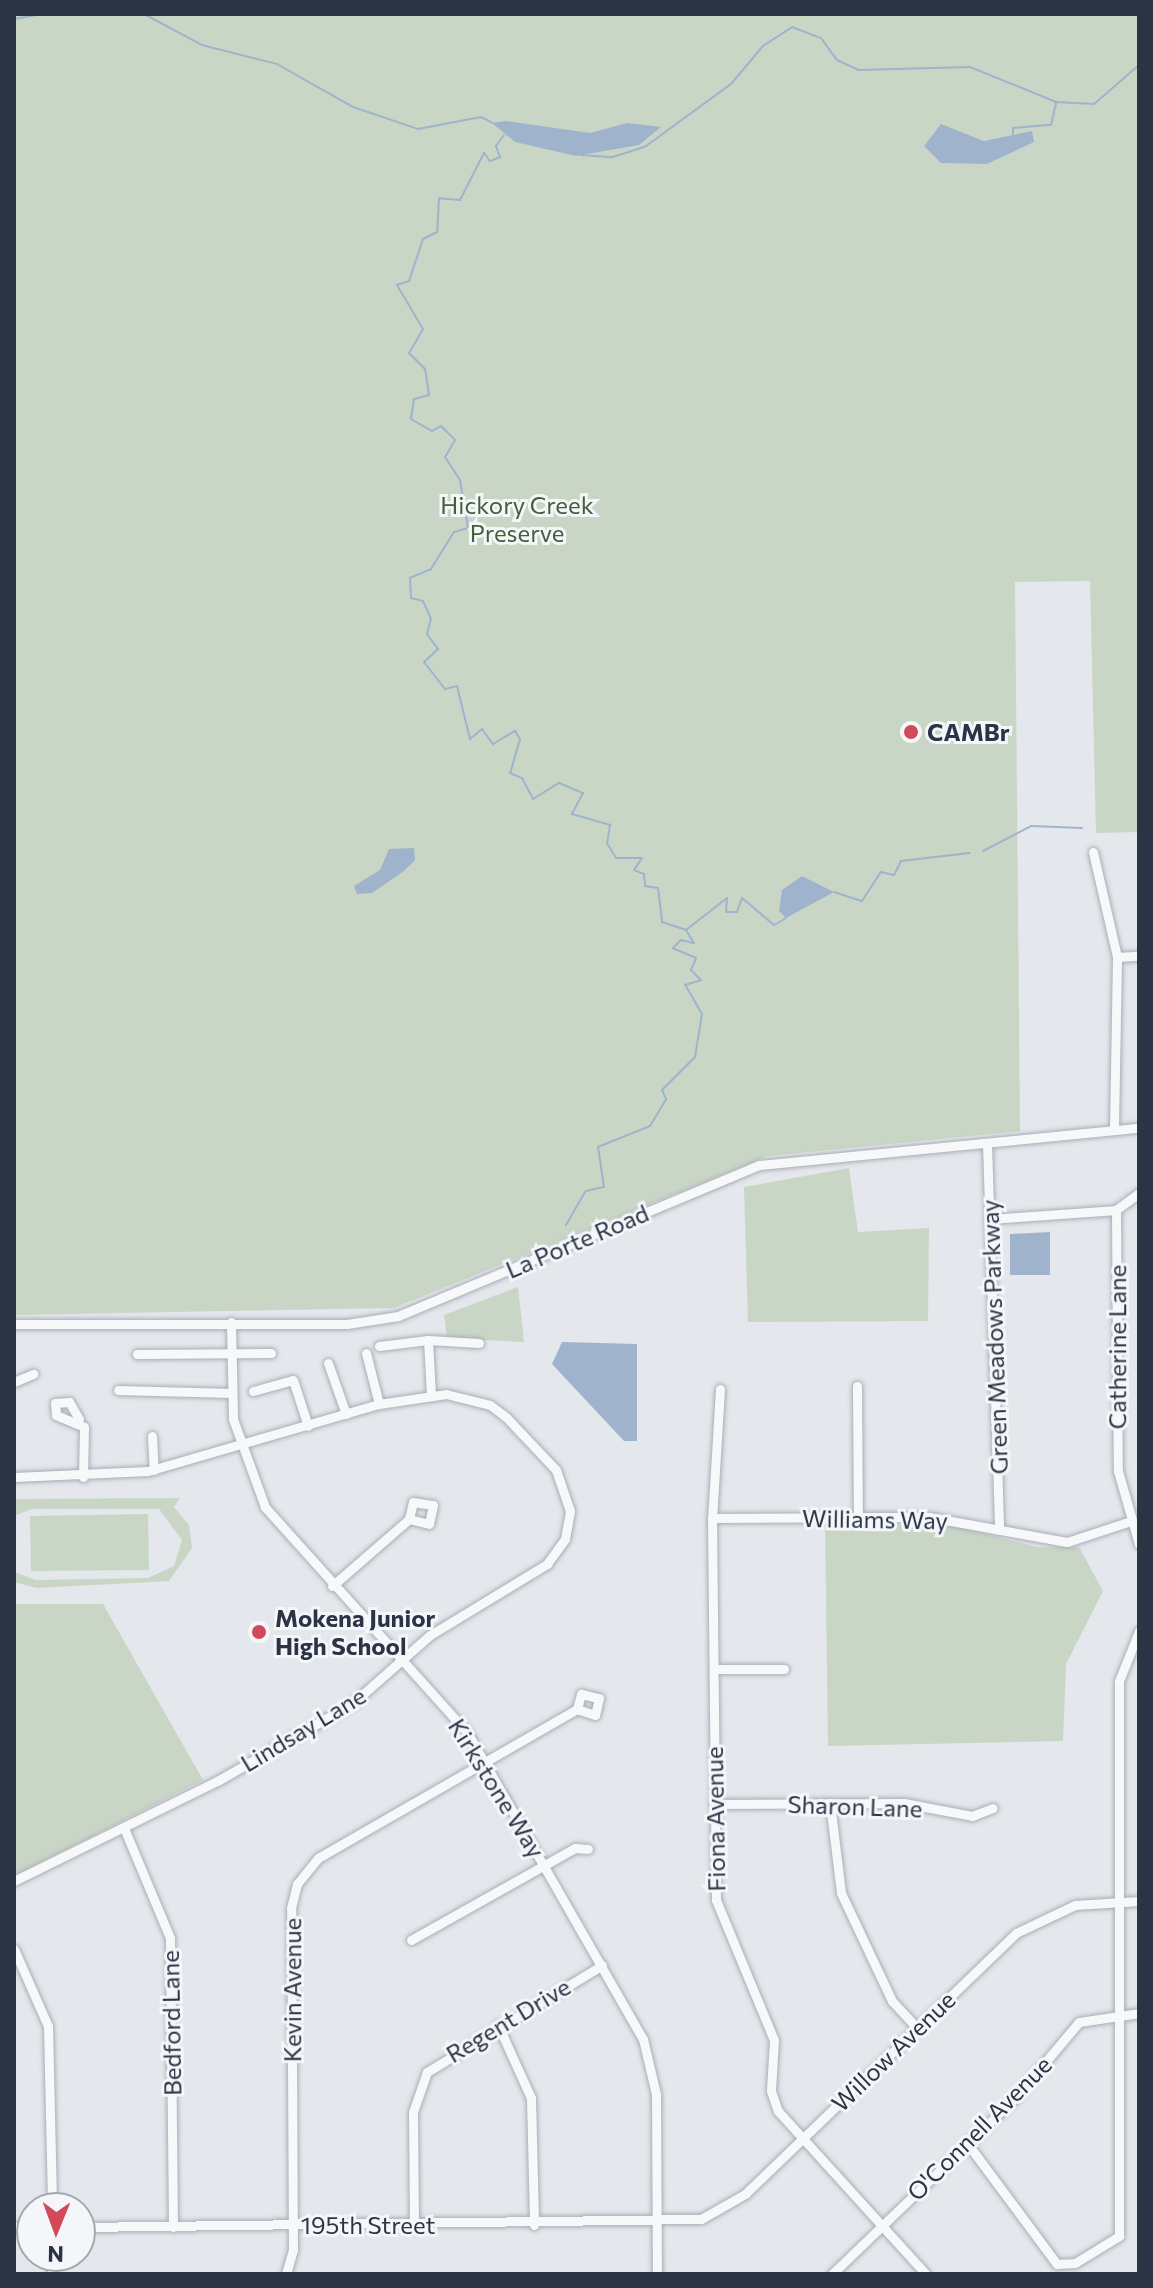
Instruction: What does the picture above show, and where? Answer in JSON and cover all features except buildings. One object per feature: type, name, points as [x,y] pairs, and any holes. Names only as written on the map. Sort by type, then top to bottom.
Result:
[{"type":"street","points":[[1093,852],[1117,957],[1114,1130]]},
{"type":"street","points":[[1117,957],[1139,956]]},
{"type":"street","name":"La Porte Road","points":[[14,1324],[347,1324],[398,1316],[759,1165],[1139,1128]]},
{"type":"street","name":"Green Meadows Parkway","points":[[987,1143],[999,1530]]},
{"type":"street","points":[[990,1219],[1116,1210],[1126,1196],[1139,1193]]},
{"type":"street","name":"Catherine Lane","points":[[1116,1210],[1118,1471],[1128,1522],[1139,1544]]},
{"type":"street","name":"Kirkstone Way","points":[[231,1322],[232,1393],[241,1448],[278,1527],[402,1662],[486,1762],[602,1965],[653,2068],[657,2274]]},
{"type":"street","points":[[428,1340],[431,1395]]},
{"type":"street","points":[[379,1346],[428,1340],[479,1343]]},
{"type":"street","points":[[137,1354],[271,1353]]},
{"type":"street","points":[[366,1353],[379,1404]]},
{"type":"street","points":[[328,1363],[346,1414]]},
{"type":"street","points":[[14,1382],[33,1374]]},
{"type":"street","points":[[253,1391],[293,1380],[308,1426]]},
{"type":"street","points":[[857,1386],[858,1517]]},
{"type":"street","name":"Fiona Avenue","points":[[720,1389],[712,1518],[716,1900],[774,2040],[775,2101],[800,2140],[884,2222],[926,2274]]},
{"type":"street","points":[[118,1390],[232,1393]]},
{"type":"street","name":"Lindsay Lane","points":[[14,1477],[83,1477],[154,1470],[241,1448],[379,1404],[418,1395],[469,1397],[507,1418],[556,1470],[570,1517],[547,1564],[430,1635],[353,1703],[124,1828],[14,1881]]},
{"type":"street","points":[[79,1419],[83,1477]]},
{"type":"street","points":[[152,1436],[154,1470]]},
{"type":"street","name":"Williams Way","points":[[712,1518],[929,1517],[1067,1542],[1128,1522]]},
{"type":"street","points":[[332,1586],[409,1519]]},
{"type":"street","points":[[967,2143],[1057,2264],[1075,2263],[1121,2231],[1119,1681],[1139,1631]]},
{"type":"street","points":[[714,1669],[784,1669]]},
{"type":"street","name":"Kevin Avenue","points":[[286,2274],[293,2226],[291,1908],[297,1884],[318,1858],[577,1709]]},
{"type":"street","points":[[830,1803],[841,1893],[892,2001],[917,2028]]},
{"type":"street","name":"Sharon Lane","points":[[714,1804],[904,1803],[972,1816],[993,1808]]},
{"type":"street","name":"Bedford Lane","points":[[124,1828],[170,1938],[173,2227]]},
{"type":"street","points":[[411,1940],[575,1848],[588,1849]]},
{"type":"street","name":"Willow Avenue","points":[[657,2224],[692,2222],[728,2207],[1030,1924],[1075,1905],[1139,1901]]},
{"type":"street","points":[[14,1949],[48,2026],[52,2192]]},
{"type":"street","name":"Regent Drive","points":[[414,2226],[416,2091],[442,2058],[602,1965]]},
{"type":"street","name":"O'Connell Avenue","points":[[832,2274],[967,2143],[1079,2022],[1121,2013],[1139,2013]]},
{"type":"street","points":[[498,2025],[531,2098],[534,2225]]},
{"type":"street","name":"195th Street","points":[[96,2227],[657,2224]]},
{"type":"green space","name":"Hickory Creek Preserve","points":[[14,14],[1139,14],[1139,832],[1096,833],[1090,581],[1015,582],[1020,1131],[768,1156],[394,1308],[14,1315]]},
{"type":"green space","points":[[849,1168],[858,1232],[929,1228],[928,1321],[748,1322],[744,1187]]},
{"type":"green space","points":[[518,1287],[524,1342],[447,1338],[444,1315]]},
{"type":"green space","points":[[180,1498],[174,1507],[189,1525],[192,1548],[169,1581],[37,1588],[14,1582],[14,1572],[36,1580],[148,1578],[174,1566],[182,1540],[159,1509],[32,1509],[14,1516],[14,1499]]},
{"type":"green space","points":[[148,1514],[149,1570],[31,1571],[30,1516]]},
{"type":"green space","points":[[825,1524],[951,1525],[1037,1547],[1079,1547],[1103,1591],[1066,1664],[1063,1741],[828,1746]]},
{"type":"green space","points":[[14,1604],[103,1604],[203,1780],[14,1876]]},
{"type":"water","points":[[506,121],[590,133],[627,123],[661,127],[639,145],[576,156],[515,142],[492,123]]},
{"type":"water","points":[[941,124],[984,141],[1032,131],[1034,142],[987,164],[941,163],[924,146]]},
{"type":"water","points":[[414,848],[415,860],[404,871],[372,893],[357,894],[354,886],[380,870],[389,849]]},
{"type":"water","points":[[802,876],[834,892],[786,918],[779,911],[782,890]]},
{"type":"water","points":[[1050,1232],[1050,1275],[1010,1275],[1010,1234]]},
{"type":"water","points":[[562,1342],[637,1344],[637,1441],[624,1441],[552,1364]]},
{"type":"waterway","points":[[14,19],[42,14]]},
{"type":"waterway","points":[[144,14],[202,45],[277,64],[353,107],[418,129],[481,117],[493,123]]},
{"type":"waterway","points":[[581,155],[613,157],[646,146],[731,84],[763,46],[792,27],[821,38],[837,60],[858,70],[970,67],[1056,102],[1094,104],[1139,65]]},
{"type":"waterway","points":[[1013,134],[1013,128],[1051,125],[1056,104]]},
{"type":"waterway","points":[[504,135],[496,146],[500,157],[490,161],[484,153],[460,200],[439,198],[437,232],[423,239],[409,281],[397,285],[423,329],[409,353],[425,369],[429,395],[414,399],[411,419],[432,431],[441,426],[455,440],[445,457],[460,480],[468,528],[454,532],[431,569],[410,578],[411,598],[423,601],[431,619],[427,634],[438,649],[424,662],[445,689],[457,686],[470,739],[482,729],[493,744],[515,731],[520,739],[510,773],[522,778],[533,799],[559,783],[583,793],[572,814],[610,825],[607,843],[616,858],[642,858],[634,870],[644,874],[645,886],[658,888],[662,922],[686,930],[727,898],[726,912],[737,912],[742,898],[774,925],[786,918]]},
{"type":"waterway","points":[[983,851],[1031,826],[1082,828]]},
{"type":"waterway","points":[[834,892],[862,901],[881,872],[894,875],[901,861],[970,853]]},
{"type":"waterway","points":[[566,1225],[586,1191],[604,1187],[598,1147],[650,1126],[666,1099],[662,1090],[695,1057],[702,1014],[685,985],[701,980],[691,970],[696,958],[673,948],[681,940],[694,943],[686,930]]},
{"type":"place","name":"CAMBr","points":[[911,732]]},
{"type":"place","name":"Mokena Junior High School","points":[[259,1632]]}]
